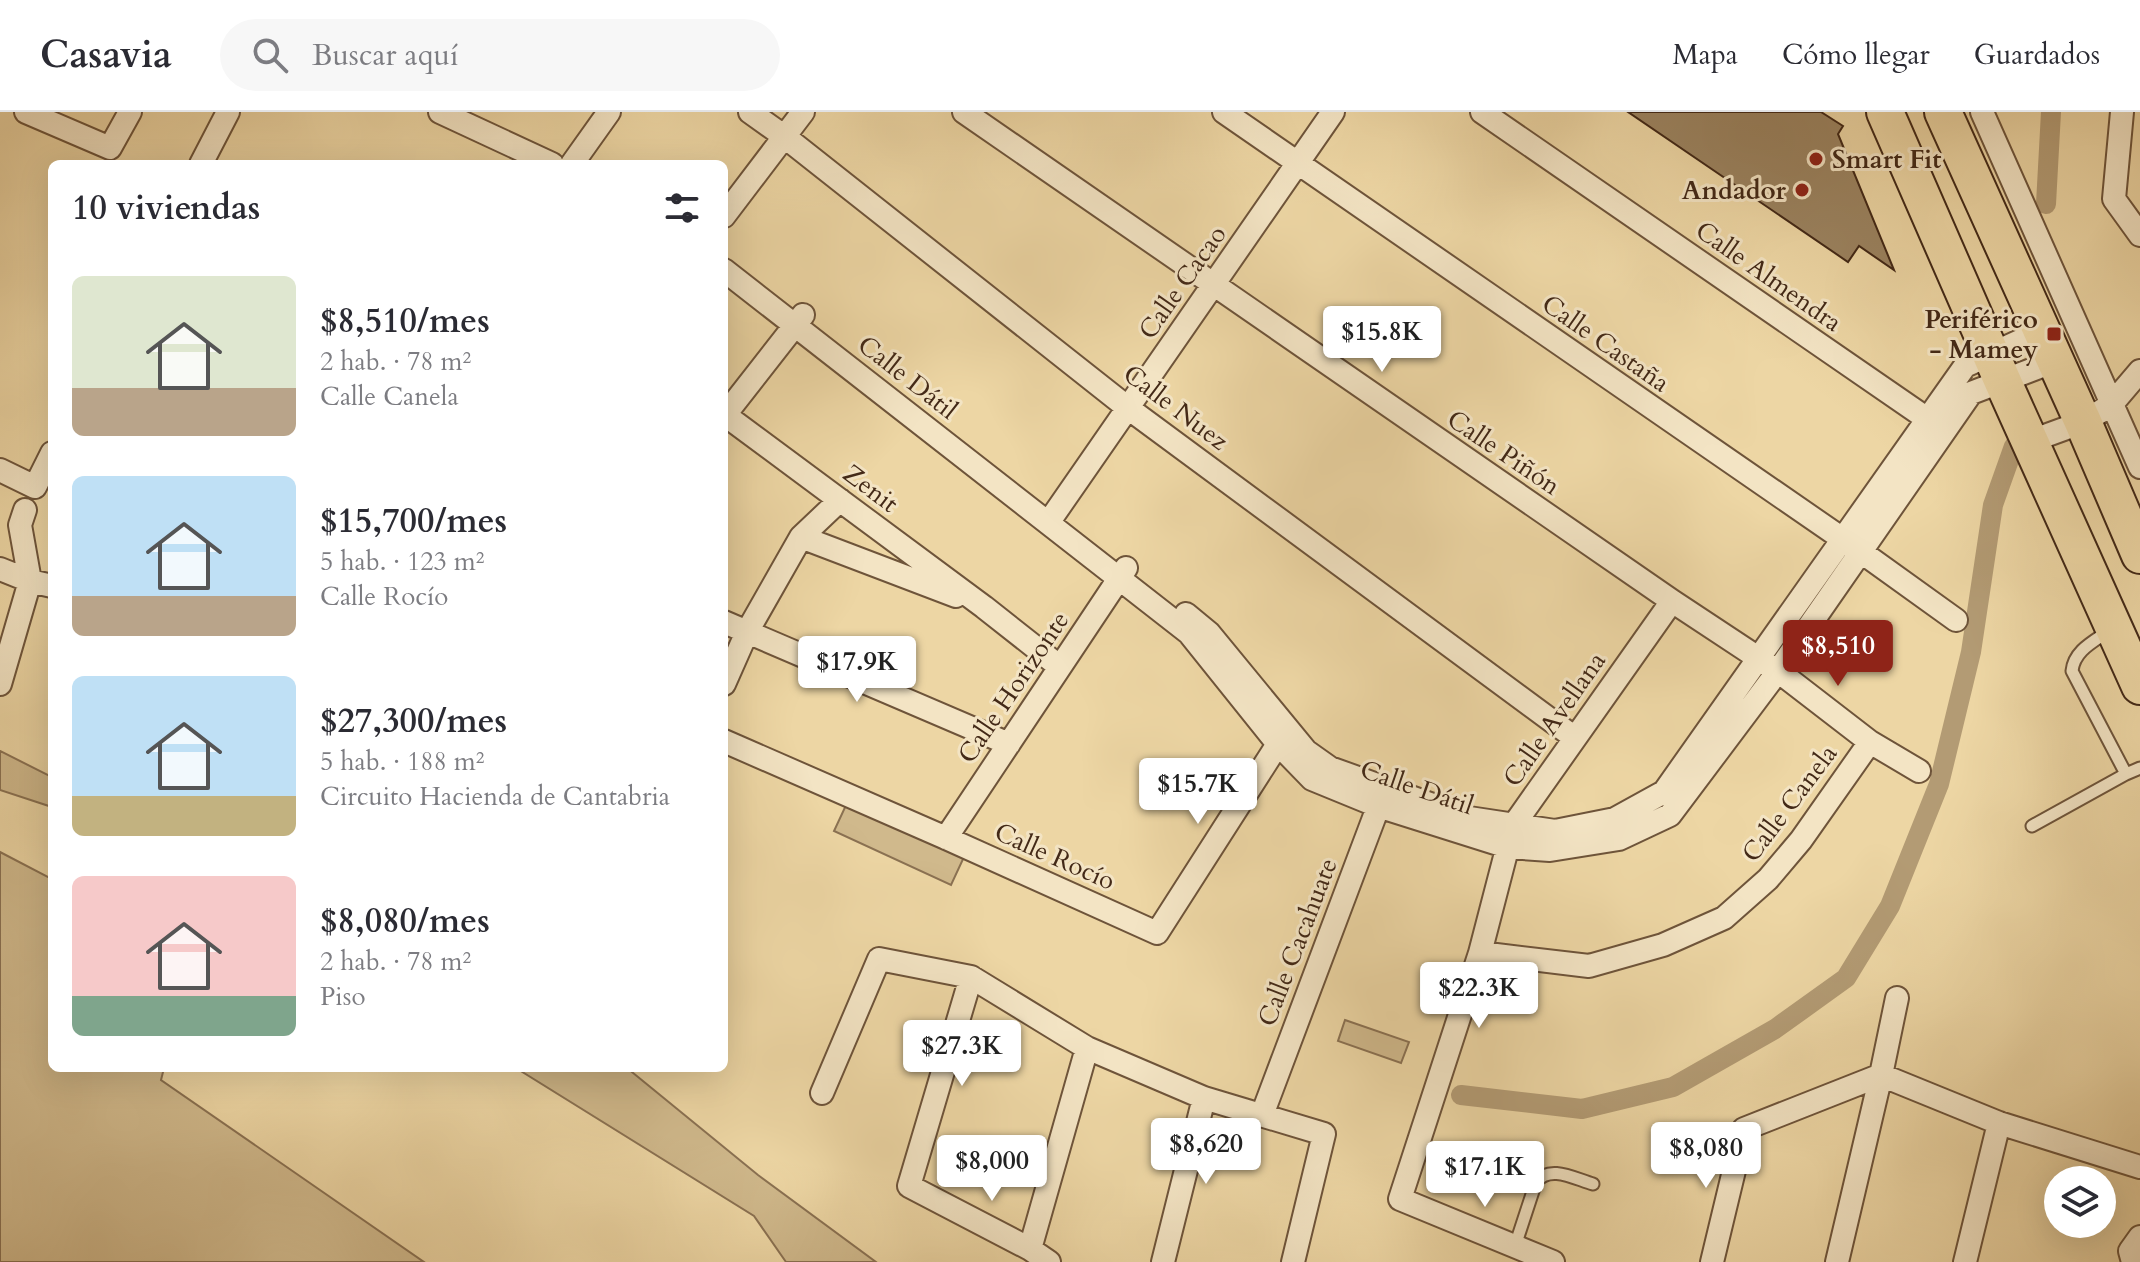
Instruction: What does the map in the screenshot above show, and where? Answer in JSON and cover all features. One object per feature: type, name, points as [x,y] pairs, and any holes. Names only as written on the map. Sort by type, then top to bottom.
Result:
[{"type":"highway","points":[[1885,112],[2140,686]]},
{"type":"highway","points":[[1943,112],[2049,346],[2097,413],[2140,555]]},
{"type":"street","points":[[26,112],[110,148],[130,112]]},
{"type":"street","points":[[203,160],[228,112]]},
{"type":"street","points":[[440,112],[543,160]]},
{"type":"street","points":[[575,160],[609,112]]},
{"type":"street","name":"Calle Nuez","points":[[750,112],[1128,408],[1575,738]]},
{"type":"street","points":[[728,211],[803,112]]},
{"type":"street","name":"Calle Piñón","points":[[964,112],[1769,665]]},
{"type":"street","name":"Calle Castaña","points":[[1224,112],[1956,620]]},
{"type":"street","name":"Calle Cacao","points":[[1052,518],[1333,112]]},
{"type":"street","name":"Calle Almendra","points":[[1482,112],[1936,425]]},
{"type":"street","points":[[1982,112],[2097,413],[2140,467]]},
{"type":"street","points":[[2122,112],[2114,199],[2140,235]]},
{"type":"street","name":"Calle Dátil","points":[[728,257],[800,320],[1052,518],[1123,573],[1209,633],[1306,751],[1382,797]]},
{"type":"street","name":"Calle Dátil","points":[[728,273],[800,320]]},
{"type":"street","points":[[728,410],[800,320]]},
{"type":"street","name":"Calle Dátil","points":[[1936,425],[1997,367],[2049,346]]},
{"type":"street","name":"Calle Dátil","points":[[1123,573],[1189,633],[1278,744],[1312,779],[1469,818],[1510,836],[1615,819],[1664,792],[1769,665],[1936,425],[1965,366],[1997,367],[2049,346]]},
{"type":"street","points":[[2031,441],[2097,413],[2140,371]]},
{"type":"street","name":"Zenit","points":[[728,418],[1060,667]]},
{"type":"street","points":[[0,470],[35,487],[48,461]]},
{"type":"street","points":[[728,675],[747,632],[801,537],[840,500]]},
{"type":"street","points":[[0,684],[41,583],[20,525],[25,510]]},
{"type":"street","name":"Zenit","points":[[801,537],[984,607]]},
{"type":"street","points":[[0,569],[41,583]]},
{"type":"street","name":"Calle Horizonte","points":[[946,838],[1123,573]]},
{"type":"street","name":"Calle Avellana","points":[[1515,1246],[1400,1199],[1480,953],[1510,836],[1672,601]]},
{"type":"street","points":[[728,624],[1009,744]]},
{"type":"street","name":"Calle Canela","points":[[1769,665],[1870,742],[1919,771]]},
{"type":"street","name":"Calle Canela","points":[[1480,953],[1589,966],[1663,945],[1724,918],[1768,879],[1801,840],[1870,742]]},
{"type":"street","name":"Calle Rocío","points":[[728,743],[1157,933],[1278,744]]},
{"type":"street","name":"Calle Cacahuate","points":[[1262,1115],[1382,797]]},
{"type":"street","points":[[822,1093],[879,959],[971,977],[1087,1048],[1204,1098],[1324,1134],[1293,1262]]},
{"type":"street","points":[[971,977],[909,1186],[1049,1262]]},
{"type":"street","points":[[1837,1262],[1897,998]]},
{"type":"street","points":[[1030,1249],[1087,1048]]},
{"type":"street","points":[[1712,1262],[1744,1129],[1881,1075],[1999,1123],[2140,1167]]},
{"type":"street","points":[[1163,1262],[1204,1098]]},
{"type":"street","points":[[1965,1262],[1999,1123]]},
{"type":"street","points":[[2133,1262],[2130,1251],[2140,1237]]},
{"type":"street","points":[[1515,1246],[1553,1262]]},
{"type":"lane","points":[[2114,628],[2078,654],[2072,671],[2126,774]]},
{"type":"lane","points":[[2032,826],[2140,768]]},
{"type":"lane","points":[[1515,1246],[1536,1182],[1542,1174],[1551,1172],[1593,1184]]},
{"type":"shaded area","points":[[0,751],[48,775],[48,806],[0,790]]},
{"type":"shaded area","points":[[847,803],[964,857],[951,885],[834,831]]},
{"type":"shaded area","points":[[0,852],[48,877],[48,1072],[163,1072],[161,1080],[424,1262],[0,1262]]},
{"type":"shaded area","points":[[1345,1020],[1409,1042],[1401,1063],[1338,1041]]},
{"type":"shaded area","points":[[522,1072],[632,1072],[758,1175],[876,1262],[786,1262],[754,1216]]},
{"type":"building","name":"Andador","points":[[1628,112],[1821,112],[1843,126],[1838,134],[1894,270],[1859,246],[1848,262]]},
{"type":"waterway","points":[[2046,204],[2051,112]]},
{"type":"waterway","points":[[1461,1095],[1582,1109],[1673,1087],[1775,1029],[1846,978],[1890,906],[1939,784],[1971,652],[1993,505],[2014,446]]},
{"type":"place","name":"Smart Fit","points":[[1816,159]]},
{"type":"place","name":"Andador","points":[[1802,190]]},
{"type":"place","name":"Periférico - Mamey","points":[[2054,334]]}]
